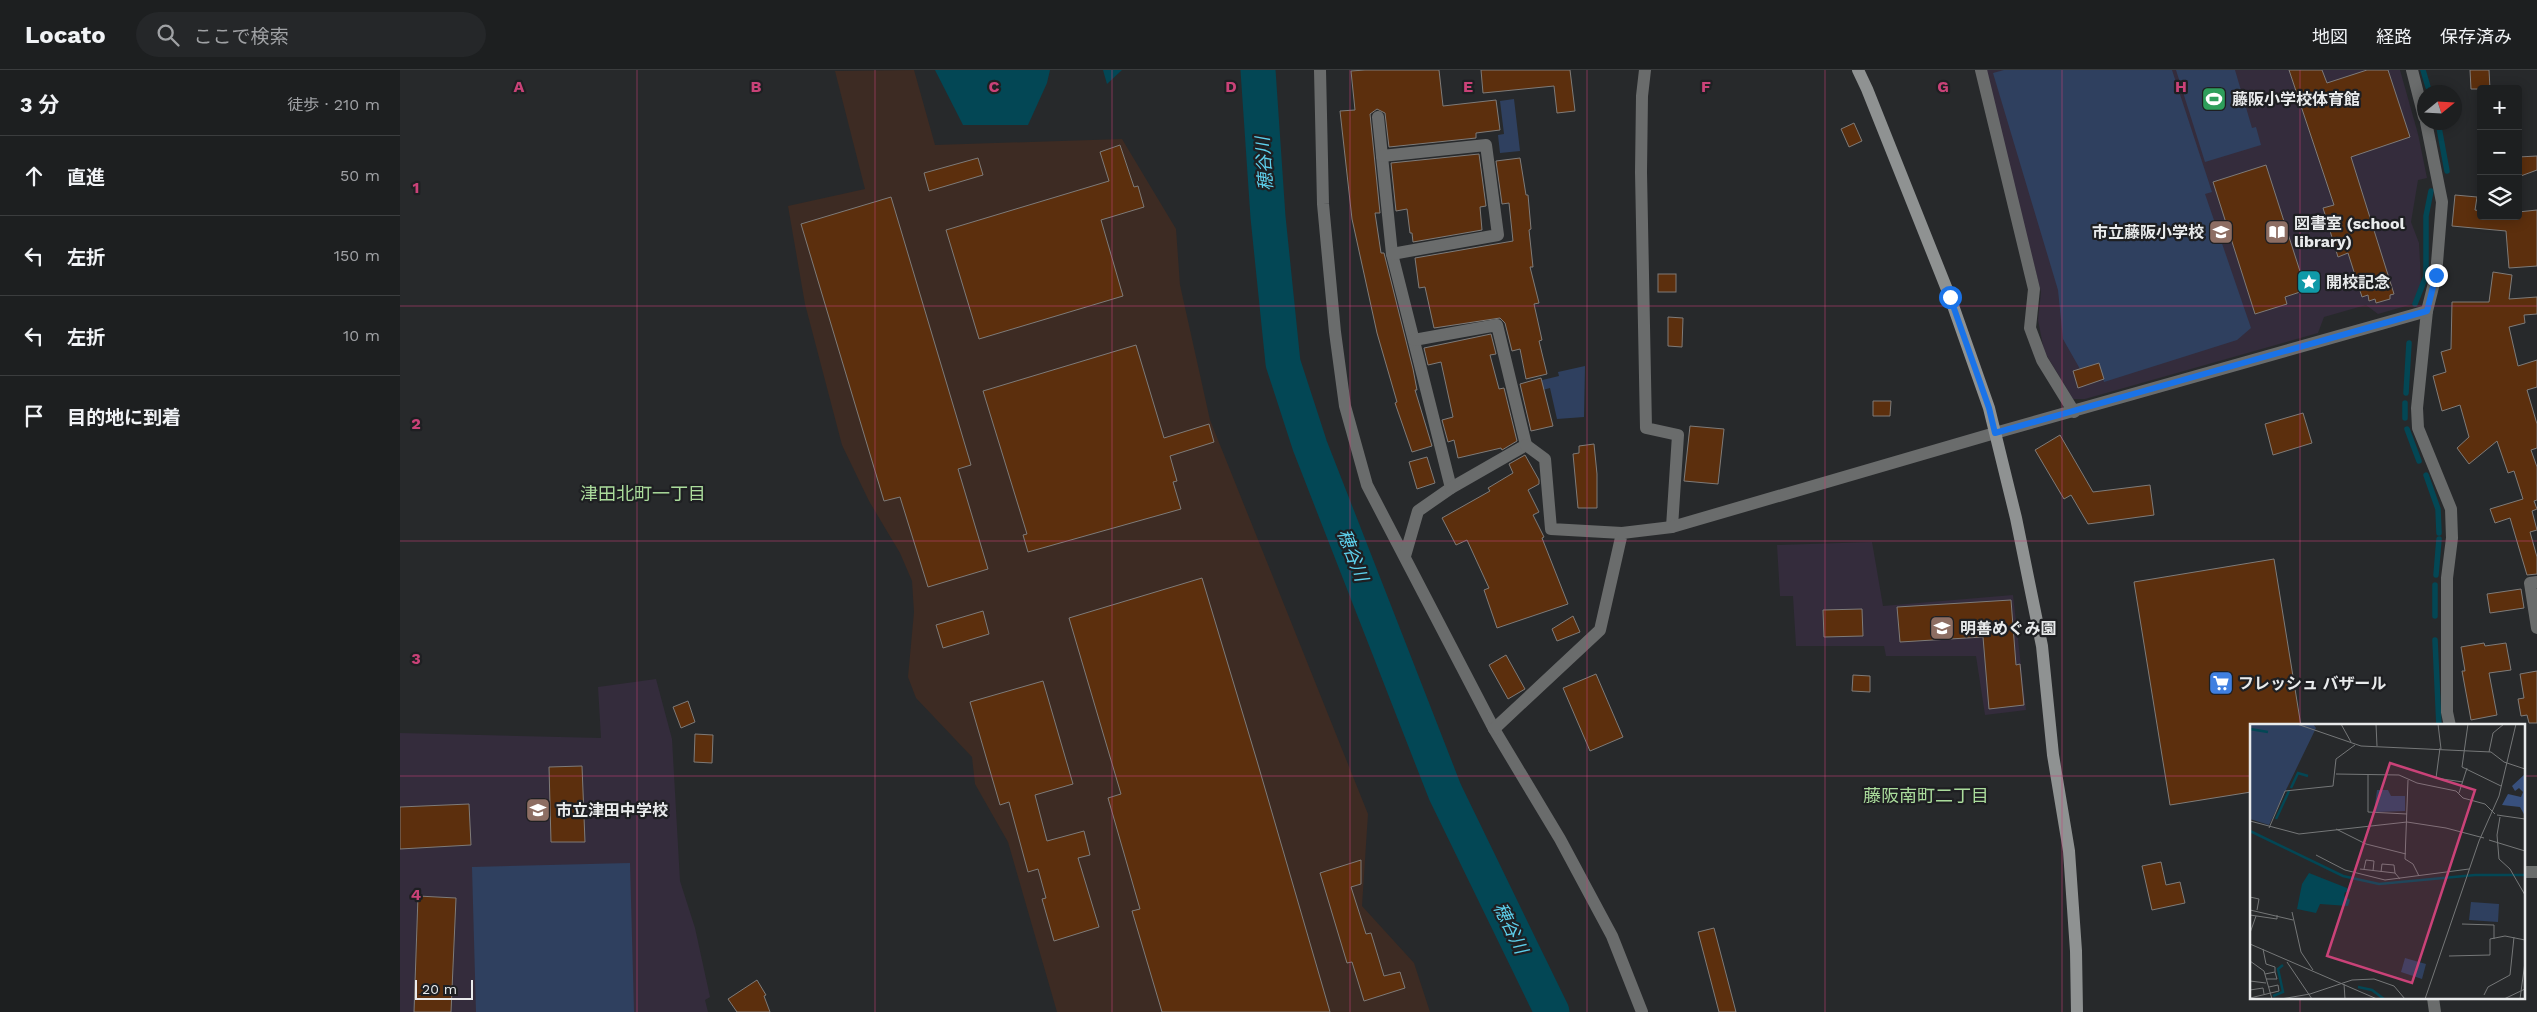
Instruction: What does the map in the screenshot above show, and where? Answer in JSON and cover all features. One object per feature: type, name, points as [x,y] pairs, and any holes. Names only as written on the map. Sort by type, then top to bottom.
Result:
[{"type":"street","points":[[1320,70],[1323,204],[1334,332],[1345,406],[1367,484],[1494,729],[1560,839],[1612,936],[1642,1012]]},
{"type":"street","points":[[1645,70],[1642,96],[1641,172],[1646,428],[1678,435],[1672,528]]},
{"type":"street","points":[[1858,70],[1950,297],[1989,408],[2016,518],[2042,646],[2053,755],[2069,851],[2076,950],[2077,1012]]},
{"type":"street","points":[[1980,70],[2034,289],[2030,328],[2042,360],[2074,412]]},
{"type":"street","points":[[2412,70],[2417,90]]},
{"type":"street","points":[[1378,117],[1392,254],[1450,488]]},
{"type":"street","points":[[2428,130],[2442,202],[2436,275],[2427,311],[2417,408],[2418,428],[2451,510],[2452,538],[2447,578],[2447,712],[2450,724]]},
{"type":"street","points":[[1382,156],[1486,145],[1498,235],[1392,254]]},
{"type":"street","points":[[1414,340],[1497,325],[1526,445],[1544,459],[1550,530],[1622,533],[1672,528],[1995,433],[2427,311]]},
{"type":"street","points":[[1405,556],[1418,510],[1450,488],[1526,445]]},
{"type":"street","points":[[1494,729],[1600,630],[1622,533]]},
{"type":"street","points":[[2537,582],[2530,583],[2537,628]]},
{"type":"street","points":[[2524,872],[2537,872]]},
{"type":"shaded area","points":[[914,70],[935,145],[1122,139],[1176,229],[1180,285],[1210,420],[1368,814],[1362,906],[1414,963],[1430,1012],[1057,1012],[1008,842],[975,784],[972,757],[916,698],[908,677],[914,612],[912,581],[900,553],[869,501],[842,445],[805,304],[788,206],[865,189],[835,71]]},
{"type":"shaded area","points":[[935,70],[1050,70],[1047,83],[1028,125],[963,125]]},
{"type":"shaded area","points":[[1103,70],[1122,70],[1107,84]]},
{"type":"shaded area","name":"市立藤阪小学校","points":[[1984,70],[2400,70],[2418,134],[2427,178],[2418,180],[2411,222],[2419,243],[2421,282],[2413,304],[2378,314],[2366,305],[2324,317],[2318,333],[2085,399],[2073,399],[2044,351],[2038,320],[2041,292]]},
{"type":"shaded area","points":[[2004,70],[2172,70],[2212,192],[2205,194],[2251,328],[2237,340],[2104,382],[2099,363],[2080,369],[2063,339],[2058,290],[1993,73]]},
{"type":"shaded area","name":"藤阪小学校体育館","points":[[2176,70],[2235,70],[2252,128],[2256,127],[2261,145],[2205,162]]},
{"type":"shaded area","points":[[1514,99],[1520,151],[1500,153],[1498,135],[1504,134],[1500,101]]},
{"type":"shaded area","points":[[1585,366],[1584,417],[1557,419],[1550,388],[1528,394],[1526,384],[1559,376],[1558,372]]},
{"type":"shaded area","points":[[1872,542],[1883,606],[2013,595],[2026,710],[1985,715],[1976,656],[1886,656],[1884,646],[1796,646],[1793,596],[1780,596],[1777,545]]},
{"type":"shaded area","name":"市立津田中学校","points":[[656,679],[672,739],[680,881],[695,928],[710,997],[705,1000],[708,1012],[400,1012],[400,733],[601,738],[598,687]]},
{"type":"shaded area","points":[[630,863],[634,1012],[476,1012],[472,867]]},
{"type":"building","points":[[1439,70],[1443,106],[1496,100],[1500,130],[1476,133],[1476,138],[1389,147],[1385,113],[1377,109],[1370,114],[1380,213],[1375,213],[1381,253],[1384,253],[1413,369],[1417,390],[1415,390],[1432,446],[1412,452],[1395,403],[1397,402],[1377,333],[1352,219],[1340,111],[1355,110],[1351,71]]},
{"type":"building","points":[[1481,70],[1570,70],[1575,111],[1557,113],[1554,86],[1483,93]]},
{"type":"building","points":[[2289,70],[2322,70],[2327,83],[2367,70],[2388,70],[2410,137],[2351,157],[2394,294],[2390,295],[2390,299],[2376,303],[2375,299],[2369,301],[2368,295],[2362,297],[2348,253],[2338,257],[2323,208],[2334,205]]},
{"type":"building","points":[[2470,70],[2489,70],[2490,85],[2477,85],[2477,89],[2471,89]]},
{"type":"building","points":[[1854,123],[1862,141],[1849,147],[1841,129]]},
{"type":"building","points":[[1120,145],[1134,187],[1138,186],[1144,207],[1101,220],[1123,296],[979,339],[946,230],[1109,181],[1100,152]]},
{"type":"building","points":[[1479,154],[1486,206],[1480,207],[1482,230],[1413,242],[1407,209],[1396,211],[1391,163]]},
{"type":"building","points":[[2537,156],[2537,170],[2522,176],[2522,157]]},
{"type":"building","points":[[978,158],[983,175],[929,191],[924,173]]},
{"type":"building","points":[[1520,158],[1526,195],[1528,195],[1533,267],[1530,267],[1539,303],[1534,304],[1542,340],[1539,341],[1547,374],[1526,379],[1520,349],[1512,351],[1505,323],[1500,318],[1434,328],[1425,287],[1419,288],[1415,258],[1513,241],[1509,203],[1502,204],[1496,161]]},
{"type":"building","points":[[2266,165],[2306,290],[2285,297],[2287,304],[2255,314],[2213,182]]},
{"type":"building","points":[[2455,195],[2477,197],[2475,210],[2477,210],[2477,220],[2522,220],[2522,212],[2537,210],[2537,266],[2509,268],[2506,231],[2452,226]]},
{"type":"building","points":[[891,197],[971,465],[958,469],[988,569],[928,587],[900,497],[884,501],[801,224]]},
{"type":"building","points":[[2493,272],[2512,275],[2509,299],[2537,297],[2537,314],[2524,315],[2525,323],[2509,327],[2518,366],[2537,360],[2537,387],[2527,390],[2537,424],[2537,448],[2531,450],[2537,467],[2537,500],[2534,501],[2537,509],[2532,511],[2537,530],[2530,532],[2537,557],[2537,574],[2527,575],[2510,518],[2495,523],[2490,509],[2523,499],[2514,471],[2508,473],[2497,441],[2469,464],[2457,448],[2469,437],[2460,405],[2442,411],[2433,376],[2446,372],[2441,352],[2451,349],[2452,302],[2489,302]]},
{"type":"building","points":[[1658,274],[1676,274],[1676,292],[1658,292]]},
{"type":"building","points":[[1668,317],[1683,318],[1682,347],[1668,346]]},
{"type":"building","points":[[1491,334],[1496,354],[1490,355],[1499,389],[1504,388],[1517,441],[1502,450],[1501,448],[1458,458],[1454,440],[1448,442],[1442,420],[1453,417],[1441,362],[1428,365],[1424,348]]},
{"type":"building","points":[[1136,345],[1164,438],[1209,424],[1214,442],[1170,456],[1177,481],[1173,482],[1181,509],[1028,552],[1023,535],[1027,534],[983,391]]},
{"type":"building","points":[[2099,363],[2104,379],[2078,388],[2073,371]]},
{"type":"building","points":[[1541,378],[1553,426],[1531,431],[1520,384]]},
{"type":"building","points":[[1873,401],[1891,401],[1890,416],[1873,416]]},
{"type":"building","points":[[2303,413],[2312,443],[2273,455],[2265,424]]},
{"type":"building","points":[[1690,426],[1724,429],[1718,484],[1684,481]]},
{"type":"building","points":[[2060,435],[2093,492],[2150,485],[2154,515],[2088,524],[2071,495],[2064,499],[2035,450]]},
{"type":"building","points":[[1594,444],[1597,474],[1597,508],[1578,508],[1573,454],[1579,453],[1579,446]]},
{"type":"building","points":[[1525,455],[1539,480],[1539,484],[1528,490],[1539,512],[1533,515],[1544,537],[1542,538],[1568,604],[1497,628],[1484,590],[1489,588],[1467,540],[1456,545],[1442,518],[1490,491],[1488,488],[1513,473],[1509,464]]},
{"type":"building","points":[[1427,457],[1435,483],[1417,489],[1409,462]]},
{"type":"building","points":[[2274,559],[2301,724],[2250,724],[2250,792],[2170,805],[2134,582]]},
{"type":"building","points":[[1202,578],[1330,1012],[1162,1012],[1132,911],[1140,909],[1108,798],[1121,794],[1069,618]]},
{"type":"building","points":[[2521,589],[2524,608],[2490,613],[2487,594]]},
{"type":"building","points":[[2011,600],[2016,665],[2020,664],[2024,705],[1989,709],[1983,637],[1900,642],[1897,607]]},
{"type":"building","points":[[1862,609],[1863,636],[1824,637],[1823,610]]},
{"type":"building","points":[[983,611],[989,634],[943,648],[936,625]]},
{"type":"building","points":[[1573,616],[1580,632],[1557,641],[1552,629]]},
{"type":"building","points":[[2484,643],[2485,646],[2506,643],[2511,670],[2489,673],[2497,715],[2471,720],[2462,671],[2465,671],[2461,647]]},
{"type":"building","points":[[1506,655],[1525,689],[1508,699],[1489,665]]},
{"type":"building","points":[[2537,671],[2537,723],[2529,723],[2527,715],[2521,716],[2518,699],[2524,698],[2520,674]]},
{"type":"building","points":[[1596,674],[1623,737],[1590,751],[1563,688]]},
{"type":"building","points":[[1853,675],[1870,676],[1870,692],[1852,691]]},
{"type":"building","points":[[1043,681],[1073,784],[1035,795],[1047,841],[1084,831],[1090,855],[1078,858],[1099,927],[1054,941],[1042,899],[1046,898],[1038,869],[1028,872],[1009,802],[1000,805],[970,702]]},
{"type":"building","points":[[688,701],[695,722],[681,728],[673,707]]},
{"type":"building","points":[[695,734],[713,735],[712,763],[694,762]]},
{"type":"building","points":[[582,766],[585,842],[551,842],[549,767]]},
{"type":"building","points":[[469,804],[471,845],[400,849],[400,807]]},
{"type":"building","points":[[1361,860],[1361,884],[1351,887],[1366,934],[1371,933],[1384,976],[1400,972],[1405,988],[1364,1001],[1352,962],[1347,963],[1320,873]]},
{"type":"building","points":[[2161,862],[2166,885],[2180,882],[2185,903],[2152,910],[2142,866]]},
{"type":"building","points":[[418,896],[456,898],[451,1012],[414,1012]]},
{"type":"building","points":[[1714,928],[1736,1012],[1719,1012],[1698,932]]},
{"type":"building","points":[[757,980],[766,995],[764,996],[770,1012],[737,1012],[728,999]]},
{"type":"waterway","name":"穂谷川","points":[[1258,70],[1268,217],[1283,363],[1310,446],[1445,792],[1552,1012]]},
{"type":"waterway","points":[[2423,70],[2427,85]]},
{"type":"waterway","points":[[2439,130],[2447,171]]},
{"type":"waterway","points":[[2415,304],[2426,276],[2426,216],[2431,191]]},
{"type":"waterway","points":[[2406,393],[2409,343]]},
{"type":"waterway","points":[[2405,403],[2405,418]]},
{"type":"waterway","points":[[2407,429],[2419,461]]},
{"type":"waterway","points":[[2426,475],[2438,509],[2439,533]]},
{"type":"waterway","points":[[2436,575],[2439,539]]},
{"type":"waterway","points":[[2435,585],[2435,616]]},
{"type":"waterway","points":[[2435,640],[2439,724]]},
{"type":"place","name":"藤阪小学校体育館","points":[[2214,99]]},
{"type":"place","name":"市立藤阪小学校","points":[[2221,232]]},
{"type":"place","name":"図書室 (school library)","points":[[2277,232]]},
{"type":"place","name":"開校記念","points":[[2309,282]]},
{"type":"place","name":"明善めぐみ園","points":[[1942,628]]},
{"type":"place","name":"フレッシュ バザール","points":[[2221,683]]},
{"type":"place","name":"市立津田中学校","points":[[538,810]]},
{"type":"district","name":"津田北町一丁目","points":[[643,493]]},
{"type":"district","name":"藤阪南町二丁目","points":[[1926,795]]},
{"type":"route","points":[[1950,297],[1989,408],[1995,433],[2427,311],[2436,275]]}]
